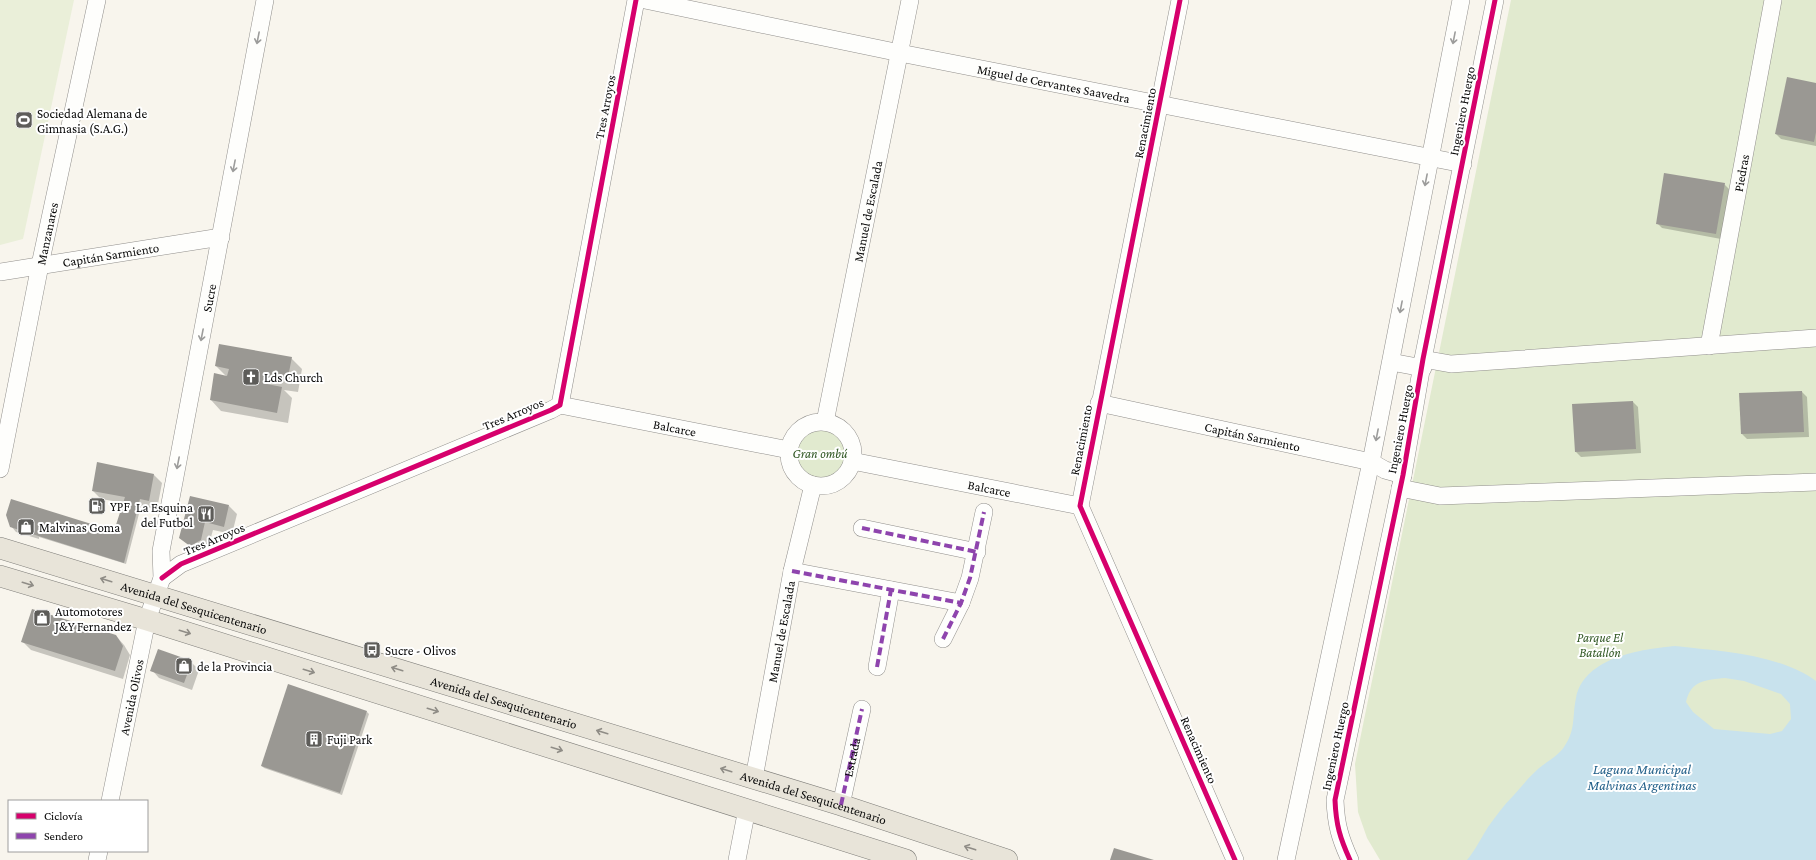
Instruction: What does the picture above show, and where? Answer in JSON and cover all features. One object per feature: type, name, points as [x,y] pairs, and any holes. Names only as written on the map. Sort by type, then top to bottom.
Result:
[{"type":"main road","name":"Avenida del Sesquicentenario","points":[[0,548],[160,587],[841,805],[1007,860]]},
{"type":"main road","name":"Avenida del Sesquicentenario","points":[[0,576],[147,620],[906,860]]},
{"type":"street","name":"Manzanares","points":[[0,469],[40,265],[97,0]]},
{"type":"street","name":"Sucre","points":[[160,587],[161,551],[265,0]]},
{"type":"street","name":"Tres Arroyos","points":[[160,587],[181,564],[560,405],[636,0]]},
{"type":"street","name":"Miguel de Cervantes Saavedra","points":[[645,0],[900,53],[1462,164]]},
{"type":"street","name":"Manuel de Escalada","points":[[825,422],[910,0]]},
{"type":"street","name":"Renacimiento","points":[[1180,0],[1080,506],[1235,860]]},
{"type":"street","name":"Ingeniero Huergo","points":[[1286,860],[1371,462],[1461,0]]},
{"type":"street","name":"Ingeniero Huergo","points":[[1350,860],[1340,839],[1336,818],[1335,800],[1402,481],[1423,364],[1495,0]]},
{"type":"street","name":"Piedras","points":[[1709,346],[1773,0]]},
{"type":"street","name":"Capitán Sarmiento","points":[[0,272],[221,237]]},
{"type":"street","points":[[1391,362],[1451,364],[1816,338]]},
{"type":"street","name":"Capitán Sarmiento","points":[[1100,403],[1371,462],[1402,481],[1440,496],[1816,482]]},
{"type":"street","name":"Balcarce","points":[[560,405],[789,450]]},
{"type":"street","points":[[815,422],[825,422],[834,424],[847,435],[853,452],[852,461],[849,470],[834,484],[824,486],[813,485],[805,482],[797,476],[789,459],[789,450],[792,440],[801,428],[815,422]]},
{"type":"street","name":"Balcarce","points":[[852,461],[1080,506]]},
{"type":"street","name":"Manuel de Escalada","points":[[754,778],[792,571],[813,485]]},
{"type":"street","points":[[943,639],[961,603],[970,578],[977,552],[984,512]]},
{"type":"street","points":[[862,528],[977,552]]},
{"type":"street","points":[[792,571],[961,603]]},
{"type":"street","name":"Avenida Olivos","points":[[110,800],[147,620],[160,587]]},
{"type":"street","points":[[877,667],[891,590]]},
{"type":"street","name":"Estrada","points":[[841,805],[862,709]]},
{"type":"street","points":[[737,860],[747,809]]},
{"type":"green space","name":"Sociedad Alemana de Gimnasia (S.A.G.)","points":[[0,0],[74,0],[23,239],[0,245]]},
{"type":"green space","name":"Parque El Batallón","points":[[1511,0],[1816,0],[1816,860],[1380,860],[1367,838],[1358,812],[1355,764]]},
{"type":"green space","name":"Gran ombú","points":[[820,425],[831,427],[840,433],[846,442],[848,453],[846,464],[840,473],[831,479],[820,481],[809,479],[800,473],[794,464],[792,453],[794,442],[800,433],[809,427]]},
{"type":"water","name":"Laguna Municipal Malvinas Argentinas","points":[[1675,646],[1729,652],[1767,659],[1801,672],[1816,681],[1816,860],[1467,860],[1488,827],[1506,803],[1541,766],[1555,756],[1564,747],[1568,741],[1572,729],[1576,698],[1581,684],[1590,673],[1602,664],[1616,658],[1631,653]],"holes":[[[1725,678],[1744,681],[1781,694],[1790,704],[1791,719],[1782,731],[1770,734],[1714,729],[1693,712],[1686,702],[1692,689],[1700,682]]]},
{"type":"building","points":[[1787,77],[1816,83],[1816,132],[1814,142],[1775,134]]},
{"type":"building","points":[[1664,173],[1725,183],[1716,234],[1656,224]]},
{"type":"building","name":"Lds Church","points":[[219,344],[292,357],[287,382],[268,378],[267,384],[282,387],[277,413],[210,400],[214,373],[227,376],[229,369],[215,366]]},
{"type":"building","points":[[1802,391],[1804,432],[1741,434],[1739,393]]},
{"type":"building","points":[[1633,401],[1636,449],[1575,452],[1572,404]]},
{"type":"building","points":[[97,462],[154,474],[149,501],[140,499],[124,563],[10,527],[6,515],[11,499],[114,531],[125,497],[92,491]]},
{"type":"building","name":"La Esquina del Futbol","points":[[190,496],[229,505],[224,527],[205,522],[201,540],[190,546],[179,538]]},
{"type":"building","points":[[32,609],[116,635],[123,646],[115,671],[21,642]]},
{"type":"building","points":[[158,649],[192,661],[184,683],[150,671]]},
{"type":"building","name":"Fuji Park","points":[[288,684],[367,711],[340,793],[261,766]]},
{"type":"building","points":[[1114,848],[1154,860],[1110,860]]},
{"type":"marked path","points":[[792,571],[961,603],[970,578],[984,512]]},
{"type":"marked path","points":[[862,528],[977,552]]},
{"type":"marked path","points":[[877,667],[891,590]]},
{"type":"marked path","points":[[943,639],[961,603]]},
{"type":"marked path","points":[[841,805],[862,709]]},
{"type":"cycle path","points":[[162,578],[181,564],[560,405],[636,0]]},
{"type":"cycle path","points":[[1180,0],[1080,506],[1235,860]]},
{"type":"cycle path","points":[[1350,860],[1339,831],[1335,800],[1403,475],[1423,359],[1495,0]]},
{"type":"place","name":"Sociedad Alemana de Gimnasia (S.A.G.)","points":[[24,120]]},
{"type":"place","name":"Lds Church","points":[[251,377]]},
{"type":"place","name":"YPF","points":[[97,506]]},
{"type":"place","name":"La Esquina del Futbol","points":[[206,514]]},
{"type":"place","name":"Malvinas Goma","points":[[26,527]]},
{"type":"place","name":"Automotores J&Y Fernandez","points":[[42,618]]},
{"type":"place","name":"Sucre - Olivos","points":[[372,650]]},
{"type":"place","name":"de la Provincia","points":[[184,666]]},
{"type":"place","name":"Fuji Park","points":[[314,739]]}]
